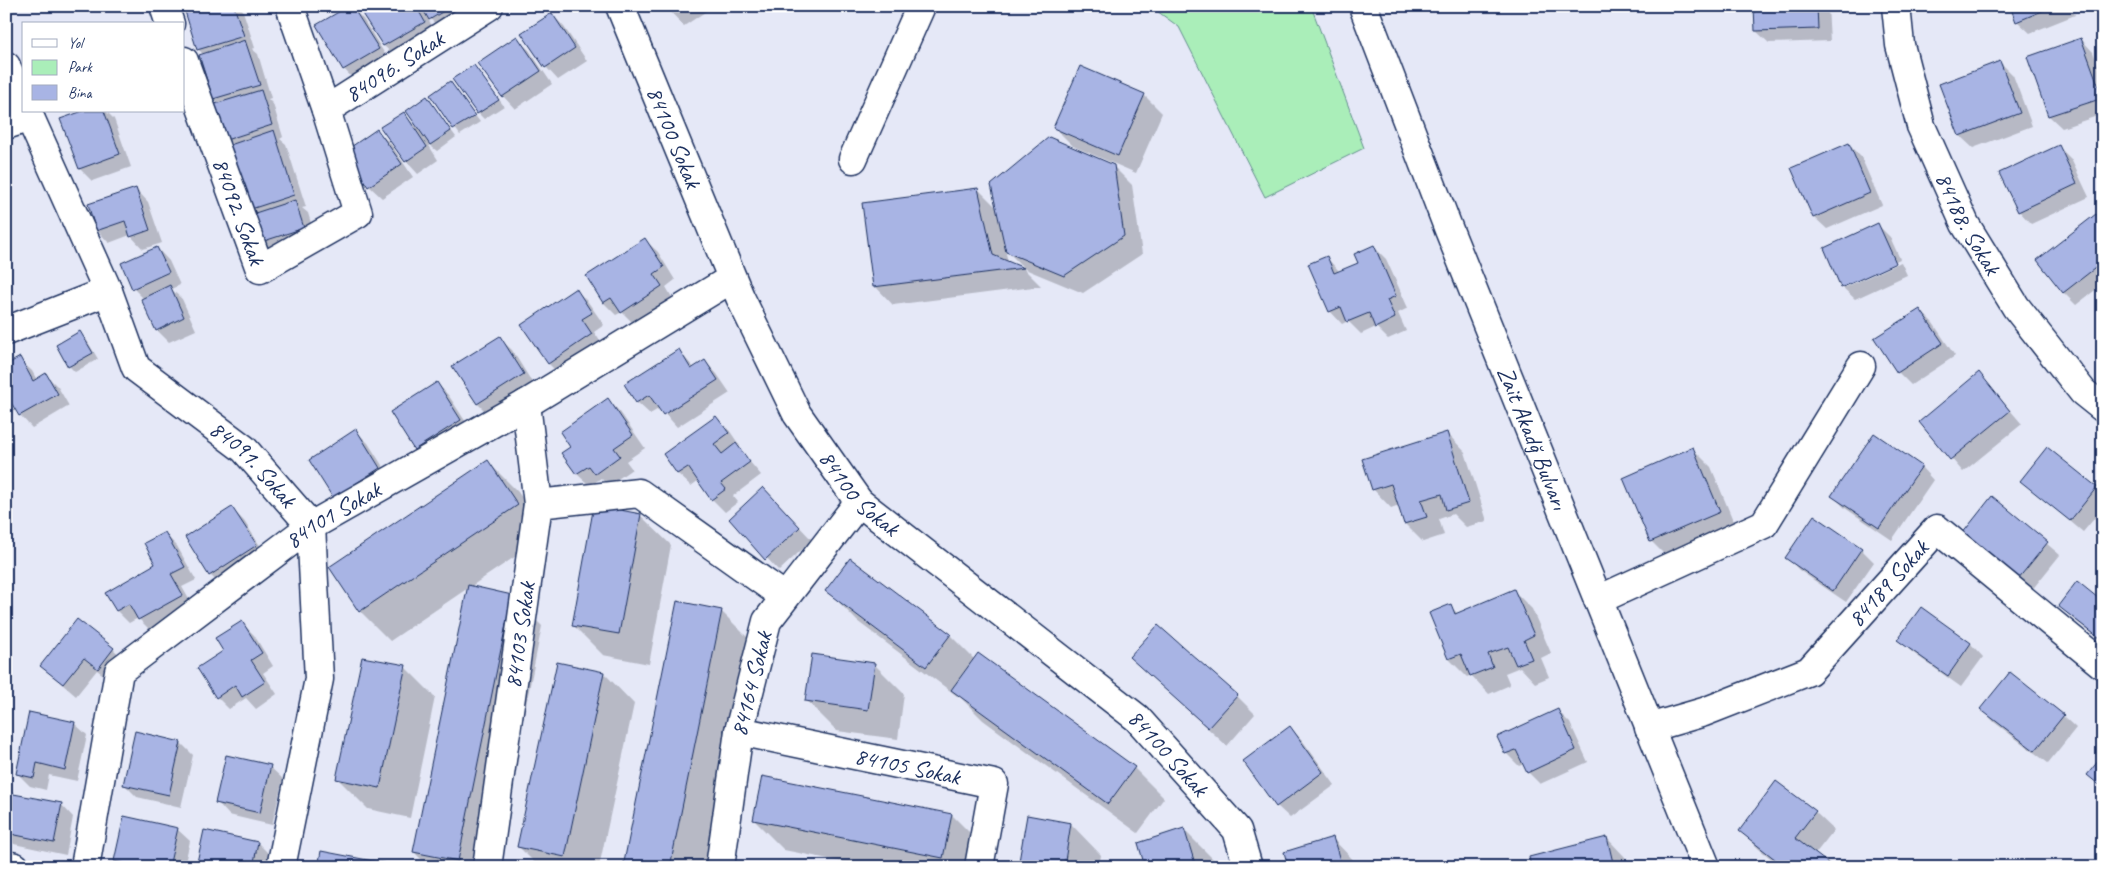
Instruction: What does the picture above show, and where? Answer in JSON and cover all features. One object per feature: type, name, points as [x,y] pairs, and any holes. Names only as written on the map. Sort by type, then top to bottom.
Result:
[{"type":"street","points":[[164,6],[169,22]]},
{"type":"street","points":[[290,6],[326,110]]},
{"type":"street","name":"84096. Sokak","points":[[326,110],[489,6]]},
{"type":"street","name":"84100 Sokak","points":[[620,6],[732,279],[797,414],[859,502],[1137,718],[1238,830],[1248,867]]},
{"type":"street","points":[[853,159],[921,6]]},
{"type":"street","name":"Zait Akadğ Bulvarı","points":[[1363,6],[1449,230],[1706,867]]},
{"type":"street","name":"84188. Sokak","points":[[1896,6],[1900,45],[1921,126],[1965,224],[2016,307],[2083,392],[2103,408]]},
{"type":"street","name":"84092. Sokak","points":[[185,64],[260,269],[358,213],[326,110]]},
{"type":"street","name":"84091. Sokak","points":[[6,66],[22,114],[108,291],[136,368],[244,448],[311,526],[319,679],[281,867]]},
{"type":"street","name":"84101 Sokak","points":[[85,867],[119,671],[311,526],[526,404],[732,279]]},
{"type":"street","points":[[6,331],[108,291]]},
{"type":"street","points":[[1598,600],[1764,524],[1861,366]]},
{"type":"street","name":"84103 Sokak","points":[[487,867],[538,504],[526,404]]},
{"type":"street","points":[[538,504],[639,493],[785,597]]},
{"type":"street","name":"84164 Sokak","points":[[720,867],[739,731],[767,621],[859,502]]},
{"type":"street","name":"84189 Sokak","points":[[1649,728],[1704,712],[1809,671],[1937,529],[2103,665]]},
{"type":"street","name":"84105 Sokak","points":[[739,731],[994,784],[979,867]]},
{"type":"street","points":[[6,865],[16,867]]},
{"type":"green space","points":[[1150,6],[1311,6],[1364,148],[1265,197],[1179,27]]},
{"type":"building","points":[[190,6],[234,6],[244,36],[197,50],[184,8]]},
{"type":"building","points":[[352,6],[379,49],[343,70],[316,25]]},
{"type":"building","points":[[357,6],[416,6],[425,22],[383,46]]},
{"type":"building","points":[[421,6],[452,6],[429,20]]},
{"type":"building","points":[[1754,6],[1817,6],[1818,29],[1755,31]]},
{"type":"building","points":[[2010,6],[2054,6],[2016,22]]},
{"type":"building","points":[[552,13],[575,48],[545,68],[521,33]]},
{"type":"building","points":[[517,36],[541,71],[502,97],[477,63]]},
{"type":"building","points":[[2081,38],[2103,98],[2048,116],[2027,57]]},
{"type":"building","points":[[245,40],[260,85],[213,99],[199,55]]},
{"type":"building","points":[[2000,61],[2020,113],[1959,136],[1939,84]]},
{"type":"building","points":[[474,65],[499,100],[477,114],[452,79]]},
{"type":"building","points":[[1080,66],[1145,94],[1118,156],[1053,128]]},
{"type":"building","points":[[450,81],[475,116],[453,129],[430,95]]},
{"type":"building","points":[[261,90],[272,125],[226,140],[215,104]]},
{"type":"building","points":[[427,96],[451,131],[430,145],[406,111]]},
{"type":"building","points":[[80,112],[104,112],[120,154],[79,169],[60,119]]},
{"type":"building","points":[[404,112],[427,147],[405,162],[380,127]]},
{"type":"building","points":[[377,129],[402,164],[368,187],[345,151]]},
{"type":"building","points":[[274,130],[294,195],[248,210],[227,146]]},
{"type":"building","points":[[1049,137],[1114,165],[1124,236],[1064,276],[1006,252],[991,185]]},
{"type":"building","points":[[1849,143],[1870,193],[1813,218],[1791,168]]},
{"type":"building","points":[[2059,145],[2077,184],[2018,212],[1999,173]]},
{"type":"building","points":[[136,188],[150,230],[130,237],[125,221],[96,231],[88,204]]},
{"type":"building","points":[[978,188],[993,255],[1024,268],[873,287],[862,203]]},
{"type":"building","points":[[295,200],[304,228],[258,243],[249,215]]},
{"type":"building","points":[[2096,214],[2103,223],[2103,262],[2063,293],[2037,260]]},
{"type":"building","points":[[1878,223],[1896,263],[1841,288],[1824,248]]},
{"type":"building","points":[[645,238],[664,267],[654,274],[662,286],[621,313],[611,298],[603,303],[586,276]]},
{"type":"building","points":[[1374,245],[1396,296],[1387,300],[1395,318],[1375,328],[1369,313],[1347,322],[1341,307],[1329,312],[1308,264],[1327,256],[1334,273],[1358,263],[1354,254]]},
{"type":"building","points":[[157,247],[169,272],[132,289],[121,263]]},
{"type":"building","points":[[170,285],[184,317],[156,331],[141,299]]},
{"type":"building","points":[[576,288],[592,313],[582,319],[592,334],[548,364],[521,325]]},
{"type":"building","points":[[1920,309],[1943,343],[1897,373],[1874,338]]},
{"type":"building","points":[[80,331],[93,353],[68,367],[56,345]]},
{"type":"building","points":[[500,336],[524,374],[477,404],[452,366]]},
{"type":"building","points":[[679,349],[691,369],[705,360],[718,380],[663,415],[649,395],[636,403],[624,384]]},
{"type":"building","points":[[20,357],[33,381],[46,373],[58,394],[19,416],[6,394],[6,365]]},
{"type":"building","points":[[1979,372],[2010,411],[1950,460],[1919,422]]},
{"type":"building","points":[[437,382],[461,420],[414,450],[390,412]]},
{"type":"building","points":[[608,398],[633,435],[614,448],[620,456],[595,474],[589,466],[576,474],[561,453],[570,447],[560,432]]},
{"type":"building","points":[[716,416],[729,433],[714,444],[722,454],[736,443],[750,462],[721,483],[726,489],[711,500],[688,467],[677,474],[663,454]]},
{"type":"building","points":[[356,429],[380,468],[333,498],[309,460]]},
{"type":"building","points":[[1447,432],[1469,503],[1446,510],[1442,494],[1421,500],[1427,517],[1404,524],[1391,484],[1372,490],[1362,459]]},
{"type":"building","points":[[1874,433],[1922,466],[1879,528],[1831,496]]},
{"type":"building","points":[[1693,447],[1720,512],[1650,542],[1623,478]]},
{"type":"building","points":[[2047,447],[2097,487],[2070,521],[2020,481]]},
{"type":"building","points":[[488,460],[518,505],[359,612],[329,567]]},
{"type":"building","points":[[763,487],[800,527],[765,560],[729,519]]},
{"type":"building","points":[[1992,496],[2048,542],[2018,579],[1962,534]]},
{"type":"building","points":[[594,505],[641,514],[619,634],[572,626]]},
{"type":"building","points":[[232,507],[257,545],[209,576],[185,537]]},
{"type":"building","points":[[1814,515],[1862,548],[1833,591],[1785,558]]},
{"type":"building","points":[[165,532],[185,567],[171,574],[183,595],[138,620],[129,604],[116,611],[105,593],[155,564],[144,543]]},
{"type":"building","points":[[850,558],[951,634],[926,667],[825,591]]},
{"type":"building","points":[[2077,581],[2103,602],[2103,641],[2058,606]]},
{"type":"building","points":[[468,585],[512,595],[458,861],[413,852]]},
{"type":"building","points":[[1514,589],[1534,635],[1524,640],[1532,659],[1516,665],[1508,647],[1488,654],[1493,667],[1470,676],[1461,654],[1448,659],[1429,613],[1451,604],[1455,614]]},
{"type":"building","points":[[677,601],[722,610],[670,867],[623,867]]},
{"type":"building","points":[[1921,607],[1971,643],[1948,676],[1897,640]]},
{"type":"building","points":[[77,619],[114,648],[98,669],[84,658],[63,684],[40,666]]},
{"type":"building","points":[[242,621],[262,653],[251,660],[265,682],[242,697],[235,685],[216,698],[197,668],[223,651],[215,638]]},
{"type":"building","points":[[1158,625],[1238,695],[1208,728],[1129,657]]},
{"type":"building","points":[[978,653],[1135,767],[1108,804],[951,690]]},
{"type":"building","points":[[812,654],[875,663],[868,710],[805,701]]},
{"type":"building","points":[[362,657],[406,665],[380,788],[336,779]]},
{"type":"building","points":[[557,662],[604,672],[565,857],[517,847]]},
{"type":"building","points":[[2010,672],[2064,715],[2035,751],[1980,709]]},
{"type":"building","points":[[1558,709],[1576,750],[1527,773],[1516,750],[1505,754],[1497,737]]},
{"type":"building","points":[[29,712],[75,722],[65,770],[37,763],[34,778],[16,774]]},
{"type":"building","points":[[1290,726],[1323,772],[1276,807],[1243,761]]},
{"type":"building","points":[[135,731],[181,742],[169,795],[123,785]]},
{"type":"building","points":[[226,755],[271,765],[260,813],[215,803]]},
{"type":"building","points":[[2103,755],[2103,788],[2087,775]]},
{"type":"building","points":[[762,776],[952,814],[943,858],[753,820]]},
{"type":"building","points":[[1776,781],[1816,811],[1795,838],[1833,867],[1785,867],[1739,831]]},
{"type":"building","points":[[8,793],[62,803],[54,843],[6,833]]},
{"type":"building","points":[[1027,815],[1071,823],[1064,867],[1018,867]]},
{"type":"building","points":[[124,816],[178,828],[169,867],[141,867],[114,861]]},
{"type":"building","points":[[1184,828],[1196,867],[1145,867],[1138,843]]},
{"type":"building","points":[[204,830],[258,842],[253,867],[196,867]]},
{"type":"building","points":[[1333,837],[1342,867],[1288,867],[1284,852]]},
{"type":"building","points":[[1607,837],[1614,867],[1531,867],[1529,857]]},
{"type":"building","points":[[321,851],[404,867],[318,867]]}]
